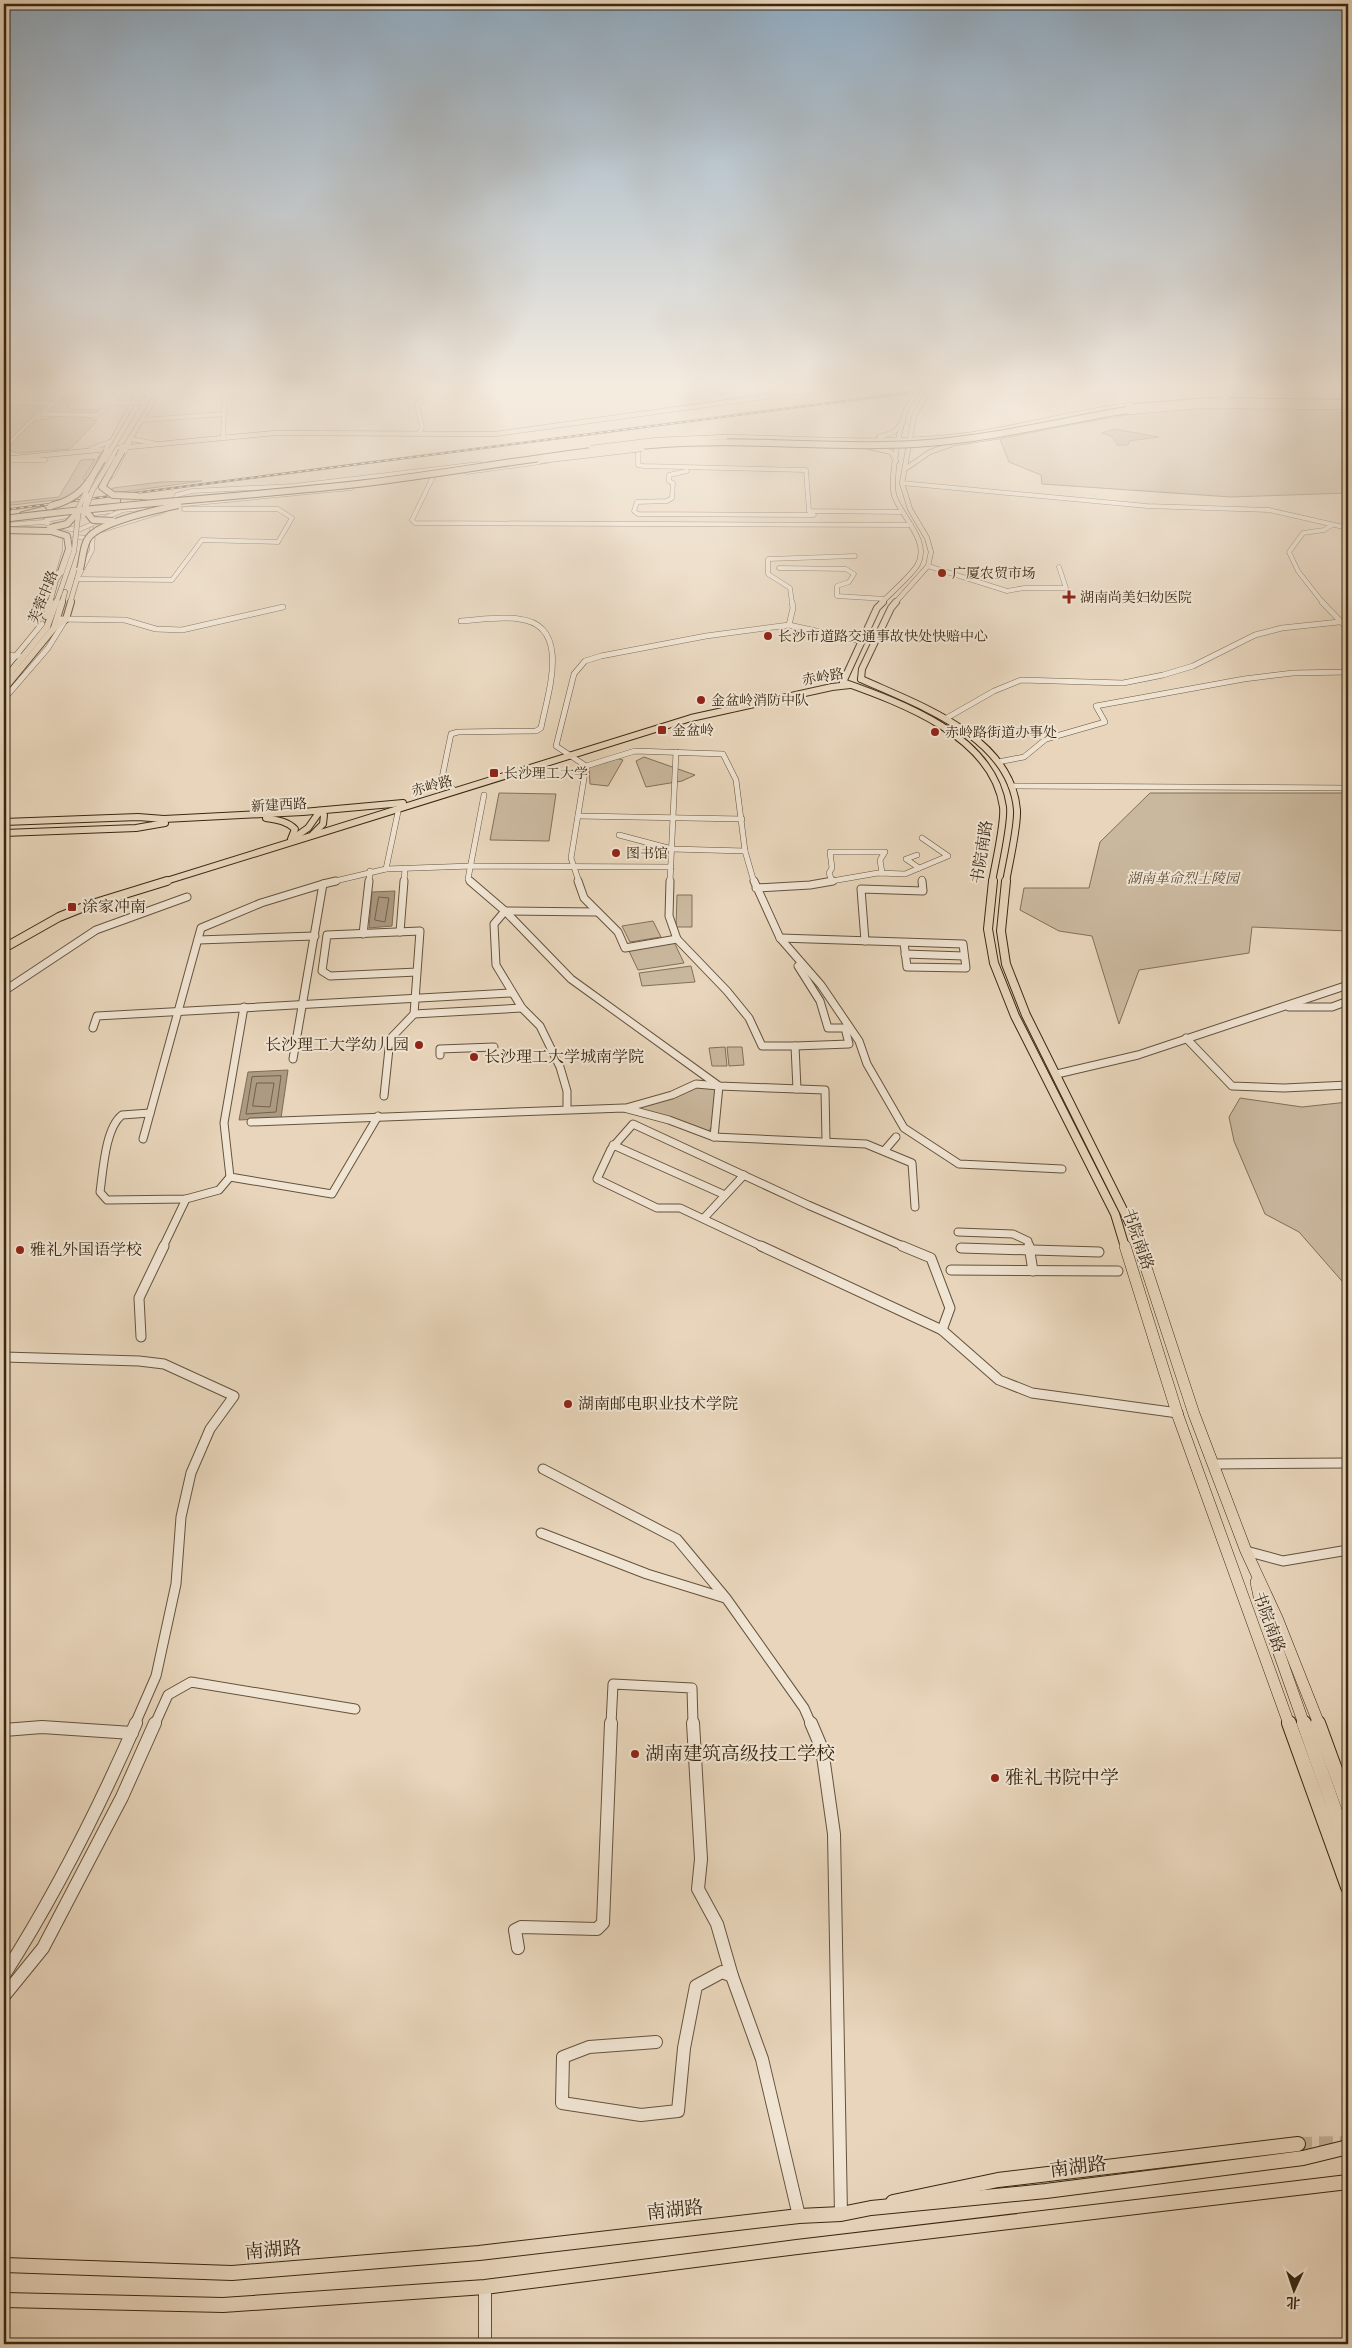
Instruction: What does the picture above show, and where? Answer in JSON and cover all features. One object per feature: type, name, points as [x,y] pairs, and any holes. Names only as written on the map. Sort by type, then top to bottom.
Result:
[{"type":"highway","points":[[4,516],[57,505],[72,500]]},
{"type":"highway","points":[[4,516],[142,500]]},
{"type":"highway","points":[[4,516],[33,515],[183,500]]},
{"type":"highway","points":[[80,569],[89,538],[102,529],[188,503],[219,500]]},
{"type":"highway","points":[[124,501],[143,502],[151,506],[149,510],[132,519]]},
{"type":"highway","points":[[62,511],[37,518],[31,522],[31,525],[46,529],[63,526],[82,513],[88,518],[100,522],[118,520],[132,513],[129,509],[123,507],[99,507]]},
{"type":"highway","points":[[40,531],[19,528],[14,526],[13,522],[23,515],[43,510]]},
{"type":"highway","points":[[4,530],[56,532],[69,537],[69,551],[61,572]]},
{"type":"main road","points":[[82,513],[86,500]]},
{"type":"main road","points":[[82,513],[88,500]]},
{"type":"main road","points":[[848,684],[861,641],[877,608],[918,565],[921,552],[919,538],[900,512],[897,500]]},
{"type":"main road","points":[[861,679],[862,669],[891,608],[928,566],[931,552],[927,538],[910,509],[907,500]]},
{"type":"main road","name":"芙蓉中路","points":[[4,680],[20,656],[44,632],[51,620],[73,555],[82,513]]},
{"type":"main road","points":[[54,628],[66,619],[80,569]]},
{"type":"main road","points":[[44,632],[42,624],[56,580],[61,572]]},
{"type":"main road","name":"芙蓉中路","points":[[4,689],[54,628],[58,619],[62,592]]},
{"type":"main road","name":"赤岭路","points":[[4,946],[49,918],[87,902],[301,834],[319,813],[394,804],[455,791],[711,711],[848,684],[861,679]]},
{"type":"main road","name":"书院南路","points":[[861,679],[945,719],[981,742],[998,762],[1011,786],[1016,811],[1002,906],[1001,931],[1006,964],[1026,1015],[1135,1234],[1194,1414],[1252,1566],[1277,1618],[1294,1660],[1348,1805]]},
{"type":"main road","name":"书院南路","points":[[848,684],[921,715],[968,744],[984,762],[998,785],[1004,810],[989,906],[994,963],[1015,1016],[1115,1214],[1178,1413],[1348,1887]]},
{"type":"main road","name":"赤岭路","points":[[4,946],[58,917],[88,905],[397,811],[570,754]]},
{"type":"main road","name":"新建西路","points":[[4,829],[319,813],[397,811]]},
{"type":"main road","points":[[310,836],[324,824],[319,813]]},
{"type":"main road","name":"新建西路","points":[[4,823],[266,818],[319,813]]},
{"type":"main road","points":[[266,818],[283,820],[291,824],[295,829],[294,835],[291,838]]},
{"type":"main road","name":"新建西路","points":[[4,833],[136,828],[164,821]]},
{"type":"main road","points":[[1252,1566],[1259,1596],[1348,1848]]},
{"type":"main road","points":[[871,2208],[912,2196],[998,2180],[1298,2144]]},
{"type":"main road","name":"南湖路","points":[[4,2266],[232,2273],[479,2253],[799,2216],[841,2214],[871,2208],[1066,2188],[1303,2158],[1348,2147]]},
{"type":"main road","points":[[4,2300],[223,2305],[485,2287],[797,2246],[1348,2182]]},
{"type":"street","points":[[82,513],[86,500]]},
{"type":"street","points":[[4,524],[169,503],[175,500]]},
{"type":"street","points":[[4,524],[38,522],[82,529],[111,513],[123,510],[240,500]]},
{"type":"street","points":[[422,500],[412,520],[414,523],[911,525]]},
{"type":"street","points":[[669,500],[637,502],[634,511],[638,514],[821,515],[828,512]]},
{"type":"street","points":[[808,500],[809,511],[900,512]]},
{"type":"street","points":[[1079,500],[1147,506],[1269,510],[1348,528]]},
{"type":"street","points":[[90,532],[101,531],[176,507],[203,503]]},
{"type":"street","points":[[77,579],[172,580],[202,540],[278,542],[292,518],[278,509],[179,509],[176,507]]},
{"type":"street","points":[[56,580],[66,542],[60,527],[60,521],[82,513],[95,517],[97,522]]},
{"type":"street","points":[[90,532],[97,522]]},
{"type":"street","points":[[1332,525],[1324,530],[1303,533],[1289,552],[1298,571],[1339,622],[1348,628]]},
{"type":"street","points":[[77,579],[87,564],[92,548],[93,539],[90,532]]},
{"type":"street","points":[[66,542],[74,538],[88,537],[93,539]]},
{"type":"street","points":[[789,625],[793,608],[790,588],[768,574],[767,561],[771,558],[855,556]]},
{"type":"street","points":[[817,557],[819,568]]},
{"type":"street","points":[[928,566],[1007,591],[1024,588],[1066,588],[1059,567]]},
{"type":"street","points":[[779,568],[846,569],[854,574],[849,582],[837,586],[837,596],[885,599]]},
{"type":"street","points":[[58,619],[125,620],[156,630],[182,630],[225,618],[283,607]]},
{"type":"street","points":[[455,791],[442,778],[451,734],[458,732],[536,731],[541,728],[554,661],[553,650],[543,627],[535,622],[520,618],[461,621]]},
{"type":"street","points":[[4,699],[48,648],[66,619]]},
{"type":"street","points":[[945,719],[994,691],[1021,680],[1123,683],[1163,675],[1192,666],[1255,635],[1282,628],[1339,622]]},
{"type":"street","points":[[4,670],[20,656],[42,624]]},
{"type":"street","points":[[586,766],[556,746],[574,674],[585,661],[706,636],[786,627],[789,625],[861,641]]},
{"type":"street","points":[[4,655],[20,656]]},
{"type":"street","points":[[998,762],[1024,757],[1033,748],[1046,740],[1105,722],[1096,706],[1244,679],[1293,673],[1348,672]]},
{"type":"street","points":[[586,766],[635,751],[676,752],[722,754],[736,780],[745,851],[756,888],[780,938],[820,1001],[828,1028],[845,1028],[849,1044],[762,1046],[749,1018],[727,991],[677,939],[668,916],[676,752]]},
{"type":"street","points":[[586,766],[571,858],[584,898],[618,932],[625,948],[677,939]]},
{"type":"street","points":[[1011,786],[1348,788]]},
{"type":"street","points":[[484,795],[468,879],[505,911],[570,979],[719,1086]]},
{"type":"street","points":[[386,869],[397,811]]},
{"type":"street","points":[[578,816],[742,819]]},
{"type":"street","points":[[619,835],[672,849],[745,851]]},
{"type":"street","points":[[756,888],[832,882],[882,874],[905,874],[948,856],[922,838]]},
{"type":"street","points":[[832,882],[829,873],[832,868],[830,852],[885,852],[880,860],[882,874]]},
{"type":"street","points":[[917,855],[906,859],[919,868]]},
{"type":"street","points":[[143,1139],[201,928],[234,911],[280,895],[370,871],[386,869],[472,866],[671,867]]},
{"type":"street","points":[[400,932],[405,868]]},
{"type":"street","points":[[363,934],[370,871]]},
{"type":"street","points":[[865,941],[861,889],[923,891],[922,879]]},
{"type":"street","points":[[293,1059],[323,884]]},
{"type":"street","points":[[4,991],[96,930],[187,896]]},
{"type":"street","points":[[505,911],[597,912]]},
{"type":"street","points":[[505,911],[494,924],[496,965],[522,1008],[540,1026],[560,1067],[567,1091],[567,1109]]},
{"type":"street","points":[[384,1096],[390,1039],[414,1014],[420,932],[327,935],[322,971],[330,976],[417,972]]},
{"type":"street","points":[[198,940],[315,936]]},
{"type":"street","points":[[780,938],[865,941],[904,942],[963,944],[966,968],[907,967],[904,942]]},
{"type":"street","points":[[780,938],[821,985],[859,1041],[867,1064],[904,1128],[959,1164],[1062,1169]]},
{"type":"street","points":[[905,954],[964,956]]},
{"type":"street","points":[[1057,1074],[1138,1055],[1348,985]]},
{"type":"street","points":[[93,1028],[97,1016],[512,993]]},
{"type":"street","points":[[1284,1007],[1332,1007],[1348,1001]]},
{"type":"street","points":[[150,1114],[121,1115],[116,1119],[107,1150],[100,1192],[107,1200],[186,1198],[219,1190],[230,1177],[224,1123],[244,1007]]},
{"type":"street","points":[[414,1014],[522,1008]]},
{"type":"street","points":[[1186,1038],[1232,1086],[1284,1088],[1348,1085]]},
{"type":"street","points":[[795,1046],[797,1089]]},
{"type":"street","points":[[440,1055],[440,1049],[494,1047]]},
{"type":"street","points":[[696,1068],[696,1084]]},
{"type":"street","points":[[251,1122],[624,1108],[672,1094],[696,1084],[825,1090],[826,1141]]},
{"type":"street","points":[[714,1137],[719,1086]]},
{"type":"street","points":[[624,1108],[670,1120],[714,1137],[866,1144],[912,1163],[915,1207]]},
{"type":"street","points":[[230,1177],[332,1194],[378,1116]]},
{"type":"street","points":[[942,1330],[950,1308],[931,1258],[633,1124],[613,1145],[604,1158],[598,1179],[657,1208],[680,1208],[704,1218],[942,1330],[999,1380],[1032,1392],[1178,1413]]},
{"type":"street","points":[[884,1151],[896,1137]]},
{"type":"street","points":[[613,1145],[725,1195]]},
{"type":"street","points":[[704,1218],[744,1175]]},
{"type":"street","points":[[141,1337],[139,1298],[186,1198]]},
{"type":"street","points":[[958,1232],[1013,1234],[1028,1241],[1033,1271]]},
{"type":"street","points":[[961,1248],[1099,1252]]},
{"type":"street","points":[[950,1270],[1118,1271]]},
{"type":"street","points":[[4,1357],[139,1361],[164,1364],[234,1396],[210,1429],[191,1474],[181,1517],[176,1584],[156,1676],[108,1786],[30,1934],[4,1975]]},
{"type":"street","points":[[1213,1464],[1348,1463]]},
{"type":"street","points":[[543,1469],[677,1539],[726,1598],[804,1708],[822,1750],[834,1834],[841,2214]]},
{"type":"street","points":[[541,1533],[647,1574],[726,1598]]},
{"type":"street","points":[[1246,1551],[1283,1561],[1348,1550]]},
{"type":"street","points":[[4,1996],[43,1948],[122,1797],[168,1695],[191,1682],[354,1709]]},
{"type":"street","points":[[518,1948],[516,1930],[521,1927],[597,1929],[603,1923],[613,1684],[692,1688],[697,1809],[702,1859],[698,1889],[717,1924],[732,1976],[762,2059],[799,2216]]},
{"type":"street","points":[[4,1730],[42,1727],[132,1733]]},
{"type":"street","points":[[656,2042],[589,2047],[563,2057],[562,2103],[642,2114],[678,2111],[684,2048],[696,1986],[722,1972],[732,1976]]},
{"type":"street","points":[[485,2287],[485,2344]]},
{"type":"green space","points":[[35,500],[59,500],[4,506],[4,503]]},
{"type":"green space","points":[[644,757],[695,775],[682,781],[646,787],[636,761]]},
{"type":"green space","points":[[616,758],[623,760],[608,786],[590,784],[589,767]]},
{"type":"green space","name":"湖南革命烈士陵园","points":[[1343,767],[1348,767],[1348,931],[1252,927],[1249,953],[1139,970],[1119,1024],[1092,936],[1059,931],[1020,910],[1024,888],[1089,888],[1100,842],[1150,793],[1343,793]]},
{"type":"green space","points":[[499,793],[556,794],[549,841],[490,840]]},
{"type":"green space","points":[[677,895],[692,895],[692,927],[676,927]]},
{"type":"green space","points":[[653,921],[661,937],[630,942],[622,926]]},
{"type":"green space","points":[[674,942],[684,963],[638,970],[628,949]]},
{"type":"green space","points":[[691,966],[695,982],[642,986],[639,973]]},
{"type":"green space","points":[[725,1047],[727,1066],[712,1066],[709,1048]]},
{"type":"green space","points":[[727,1047],[742,1047],[744,1065],[729,1066]]},
{"type":"green space","points":[[697,1087],[710,1087],[715,1090],[712,1126],[709,1131],[703,1131],[636,1110],[635,1106]]},
{"type":"green space","points":[[1240,1098],[1302,1107],[1348,1102],[1348,1288],[1299,1232],[1265,1214],[1234,1141],[1229,1117]]},
{"type":"water","points":[[395,891],[392,926],[369,928],[372,892]]},
{"type":"water","points":[[288,1070],[281,1118],[239,1120],[248,1072]]},
{"type":"tunnel","points":[[1298,2144],[1348,2143]]},
{"type":"railway","points":[[4,510],[84,500]]},
{"type":"place","name":"广厦农贸市场","points":[[942,573]]},
{"type":"place","name":"湖南尚美妇幼医院","points":[[1069,597]]},
{"type":"place","name":"长沙市道路交通事故快处快赔中心","points":[[768,636]]},
{"type":"place","name":"金盆岭消防中队","points":[[701,700]]},
{"type":"place","name":"金盆岭","points":[[662,730]]},
{"type":"place","name":"赤岭路街道办事处","points":[[935,732]]},
{"type":"place","name":"长沙理工大学","points":[[494,773]]},
{"type":"place","name":"图书馆","points":[[616,853]]},
{"type":"place","name":"涂家冲南","points":[[72,907]]},
{"type":"place","name":"长沙理工大学幼儿园","points":[[419,1045]]},
{"type":"place","name":"长沙理工大学城南学院","points":[[474,1057]]},
{"type":"place","name":"雅礼外国语学校","points":[[20,1250]]},
{"type":"place","name":"湖南邮电职业技术学院","points":[[568,1404]]},
{"type":"place","name":"湖南建筑高级技工学校","points":[[635,1754]]},
{"type":"place","name":"雅礼书院中学","points":[[995,1778]]}]
